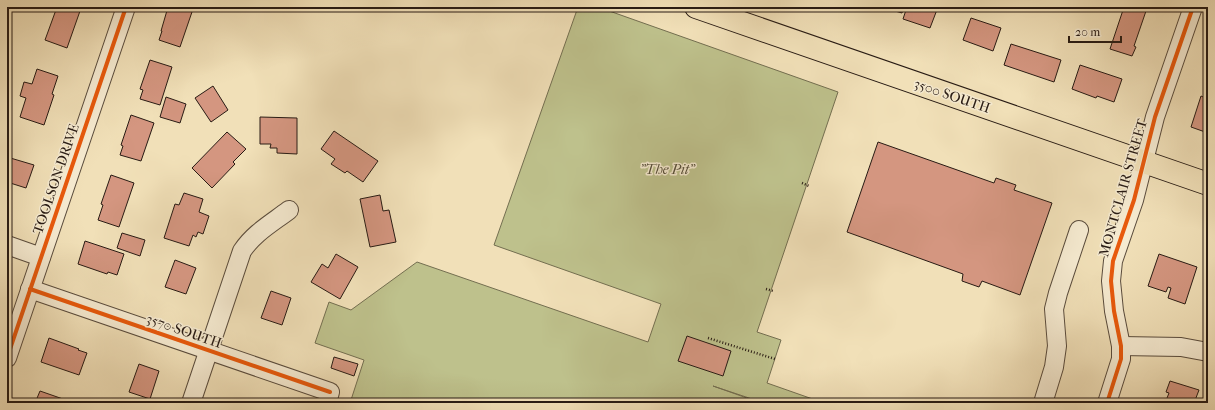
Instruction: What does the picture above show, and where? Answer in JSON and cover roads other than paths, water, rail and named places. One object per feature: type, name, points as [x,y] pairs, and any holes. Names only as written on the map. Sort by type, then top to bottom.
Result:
[{"type":"main road","name":"3500 SOUTH","points":[[696,7],[1208,184]]},
{"type":"street","name":"TOOLSON DRIVE","points":[[7,358],[126,7]]},
{"type":"street","name":"MONTCLAIR STREET","points":[[1107,403],[1121,359],[1121,346],[1114,311],[1111,281],[1113,261],[1134,200],[1155,118],[1193,7]]},
{"type":"street","points":[[191,403],[242,251],[250,240],[259,232],[289,210]]},
{"type":"street","points":[[1043,403],[1054,367],[1057,346],[1054,309],[1079,230]]},
{"type":"street","points":[[7,245],[41,257]]},
{"type":"street","name":"3570 SOUTH","points":[[30,289],[208,351],[329,398]]},
{"type":"street","points":[[1121,346],[1180,347],[1208,352]]},
{"type":"park label","name":"\"The Pit\"","points":[[667,169]]}]
